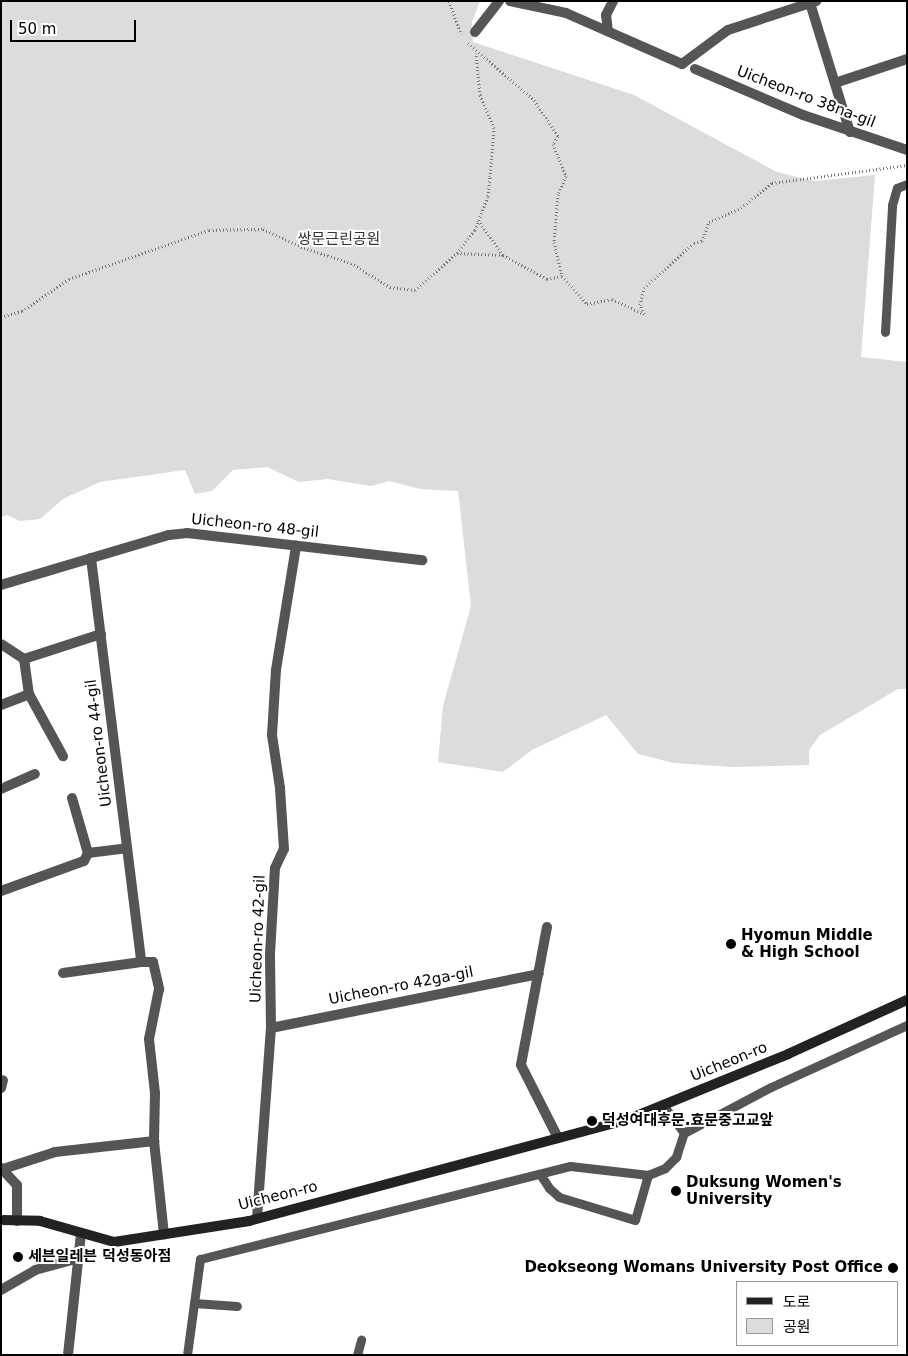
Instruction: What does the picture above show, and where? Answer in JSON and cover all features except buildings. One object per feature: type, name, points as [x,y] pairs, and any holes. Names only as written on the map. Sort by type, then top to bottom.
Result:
[{"type":"street","points":[[475,32],[499,1]]},
{"type":"street","points":[[510,1],[566,13],[682,64],[728,30],[813,2],[850,132]]},
{"type":"street","points":[[608,31],[606,15],[613,1]]},
{"type":"street","points":[[835,83],[907,58]]},
{"type":"street","name":"Uicheon-ro 38na-gil","points":[[695,69],[850,132],[907,150]]},
{"type":"street","name":"Uicheon-ro 48-gil","points":[[1,585],[169,534],[187,533],[422,560]]},
{"type":"street","name":"Uicheon-ro 42-gil","points":[[257,1218],[271,1028],[270,954],[275,868],[284,849],[280,788],[272,735],[276,670],[296,546]]},
{"type":"street","name":"Uicheon-ro 44-gil","points":[[91,558],[141,962]]},
{"type":"street","points":[[24,659],[101,634]]},
{"type":"street","points":[[1,644],[24,659],[29,694],[63,756]]},
{"type":"street","points":[[1,705],[29,694]]},
{"type":"street","points":[[1,789],[35,774]]},
{"type":"street","points":[[1,891],[84,861],[88,854],[72,798]]},
{"type":"street","points":[[88,854],[126,848]]},
{"type":"street","points":[[548,927],[522,1065],[558,1138]]},
{"type":"street","points":[[64,973],[141,962],[154,962],[159,989],[150,1039],[155,1093],[154,1141],[164,1234]]},
{"type":"street","name":"Uicheon-ro 42ga-gil","points":[[271,1028],[538,974]]},
{"type":"street","name":"Uicheon-ro","points":[[1,1220],[40,1221],[114,1242],[257,1218],[629,1119],[788,1054],[907,1000]]},
{"type":"street","points":[[17,1221],[17,1185],[2,1168],[54,1152],[154,1141]]},
{"type":"street","points":[[68,1355],[81,1234]]},
{"type":"street","points":[[1,1290],[35,1270],[79,1258]]},
{"type":"lane","points":[[885,332],[892,205],[897,188],[907,184]]},
{"type":"lane","points":[[187,1355],[200,1259],[570,1166],[648,1175],[665,1168],[676,1157],[684,1132],[771,1087],[907,1025]]},
{"type":"lane","points":[[663,1105],[684,1132]]},
{"type":"lane","points":[[540,1174],[549,1188],[559,1197],[636,1220],[648,1175]]},
{"type":"lane","points":[[194,1303],[237,1306]]},
{"type":"lane","points":[[357,1355],[361,1340]]},
{"type":"path","points":[[1,316],[22,311],[68,279],[209,230],[263,229],[304,248],[351,263],[390,287],[415,290],[457,254],[468,242],[488,196],[494,128],[480,95],[476,52]]},
{"type":"path","points":[[509,82],[534,100],[558,136],[554,144],[566,176],[558,194],[554,219],[554,242],[562,276],[587,304],[612,299],[644,314],[640,305],[644,288],[694,243],[702,241],[709,222],[741,208],[772,183],[907,165]]},
{"type":"path","points":[[477,220],[503,255],[547,279],[562,276]]},
{"type":"path","points":[[457,254],[503,255]]},
{"type":"green space","name":"쌍문근린공원","points":[[1,1],[480,1],[472,22],[473,42],[634,95],[777,172],[814,181],[875,175],[861,357],[907,362],[907,689],[898,689],[820,735],[809,750],[809,765],[733,767],[674,763],[638,754],[606,715],[532,750],[503,772],[438,762],[443,706],[471,606],[458,491],[420,489],[389,481],[371,486],[327,479],[299,482],[267,467],[233,470],[212,491],[195,494],[185,470],[100,482],[63,499],[40,519],[20,521],[7,515],[1,517]]},
{"type":"place","name":"Hyomun Middle & High School","points":[[731,944]]},
{"type":"place","name":"덕성여대후문.효문중고교앞","points":[[592,1121]]},
{"type":"place","name":"Duksung Women's University","points":[[676,1191]]},
{"type":"place","name":"세븐일레븐 덕성동아점","points":[[18,1257]]},
{"type":"place","name":"Deokseong Womans University Post Office","points":[[893,1268]]}]
